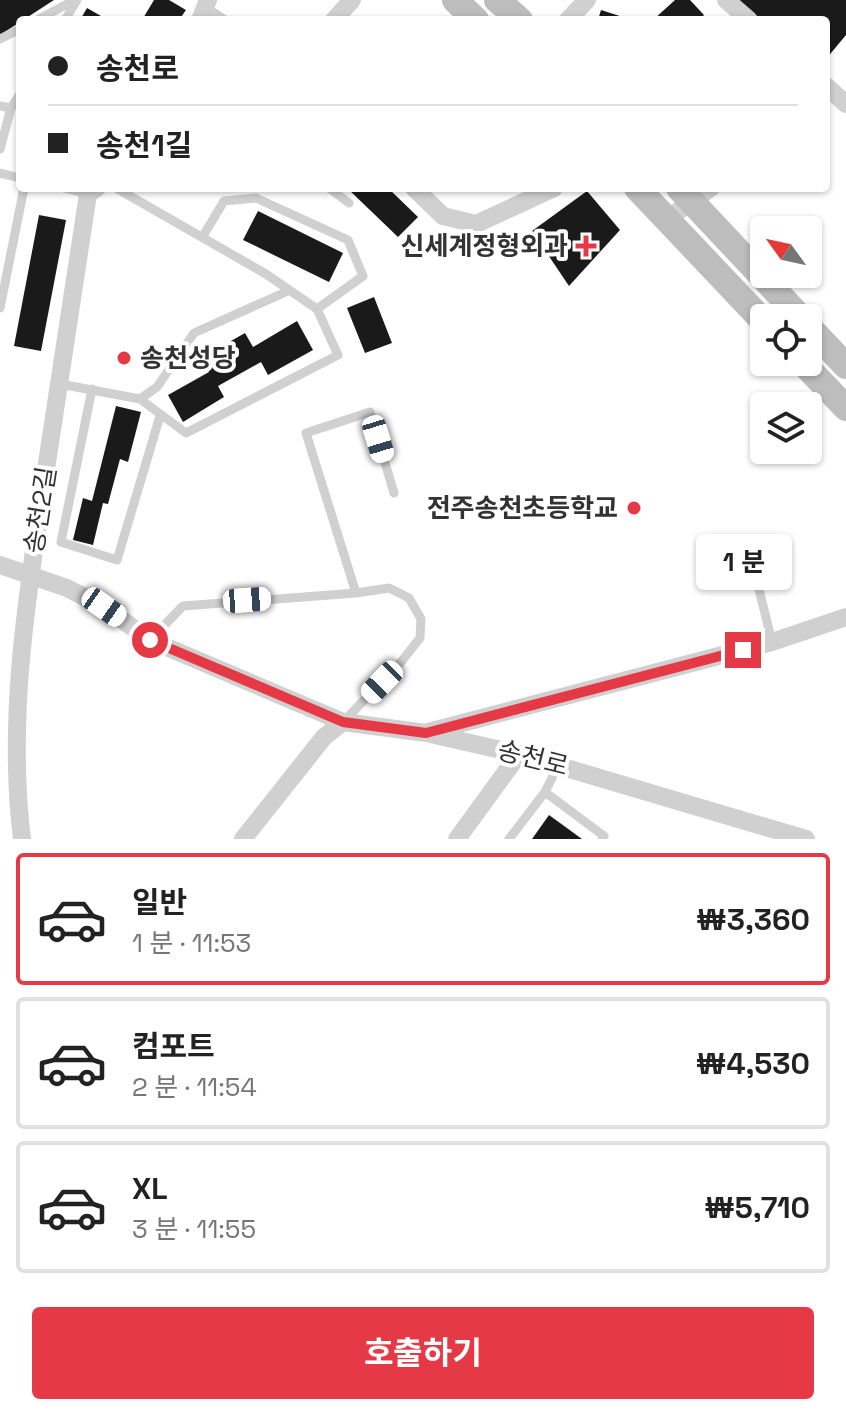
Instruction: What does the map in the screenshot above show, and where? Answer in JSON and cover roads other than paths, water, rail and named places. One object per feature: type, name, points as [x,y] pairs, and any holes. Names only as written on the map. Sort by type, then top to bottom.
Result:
[{"type":"street","points":[[455,0],[472,16]]},
{"type":"street","points":[[497,0],[515,16]]},
{"type":"street","points":[[572,16],[587,0]]},
{"type":"street","points":[[726,0],[744,16]]},
{"type":"street","name":"송천2길","points":[[22,839],[9,690],[92,192]]},
{"type":"street","points":[[418,192],[443,216],[476,224],[529,193]]},
{"type":"street","points":[[641,192],[750,307]]},
{"type":"street","points":[[667,219],[694,192],[789,304]]},
{"type":"street","points":[[822,341],[846,366]]},
{"type":"street","points":[[815,376],[846,408]]},
{"type":"street","name":"송천로","points":[[0,565],[67,588],[104,607],[150,640],[343,722],[426,733],[559,764],[806,839]]},
{"type":"street","points":[[426,733],[772,642],[846,617]]},
{"type":"street","points":[[243,839],[324,737],[343,722]]},
{"type":"street","points":[[457,839],[519,754]]},
{"type":"lane","points":[[45,16],[76,0]]},
{"type":"lane","points":[[0,149],[16,100]]},
{"type":"lane","points":[[0,106],[11,108]]},
{"type":"lane","points":[[0,308],[23,192]]},
{"type":"lane","points":[[60,384],[140,399],[186,433],[338,355],[317,309],[266,274],[123,192]]},
{"type":"lane","points":[[334,192],[349,203]]},
{"type":"lane","points":[[203,236],[224,201],[256,198],[348,240],[363,276],[317,309]]},
{"type":"lane","points":[[140,399],[157,387],[194,333],[288,291]]},
{"type":"lane","points":[[92,389],[61,542],[117,560],[160,416]]},
{"type":"lane","points":[[356,593],[306,433],[370,412],[394,493]]},
{"type":"lane","points":[[752,561],[772,642]]},
{"type":"lane","points":[[150,640],[183,606],[389,588],[409,598],[421,619],[420,638],[343,722]]},
{"type":"lane","points":[[509,839],[545,792],[559,764]]},
{"type":"lane","points":[[545,792],[604,836],[602,839]]},
{"type":"place","name":"신세계정형외과","points":[[586,246]]},
{"type":"place","name":"송천성당","points":[[124,358]]},
{"type":"place","name":"전주송천초등학교","points":[[634,508]]}]
